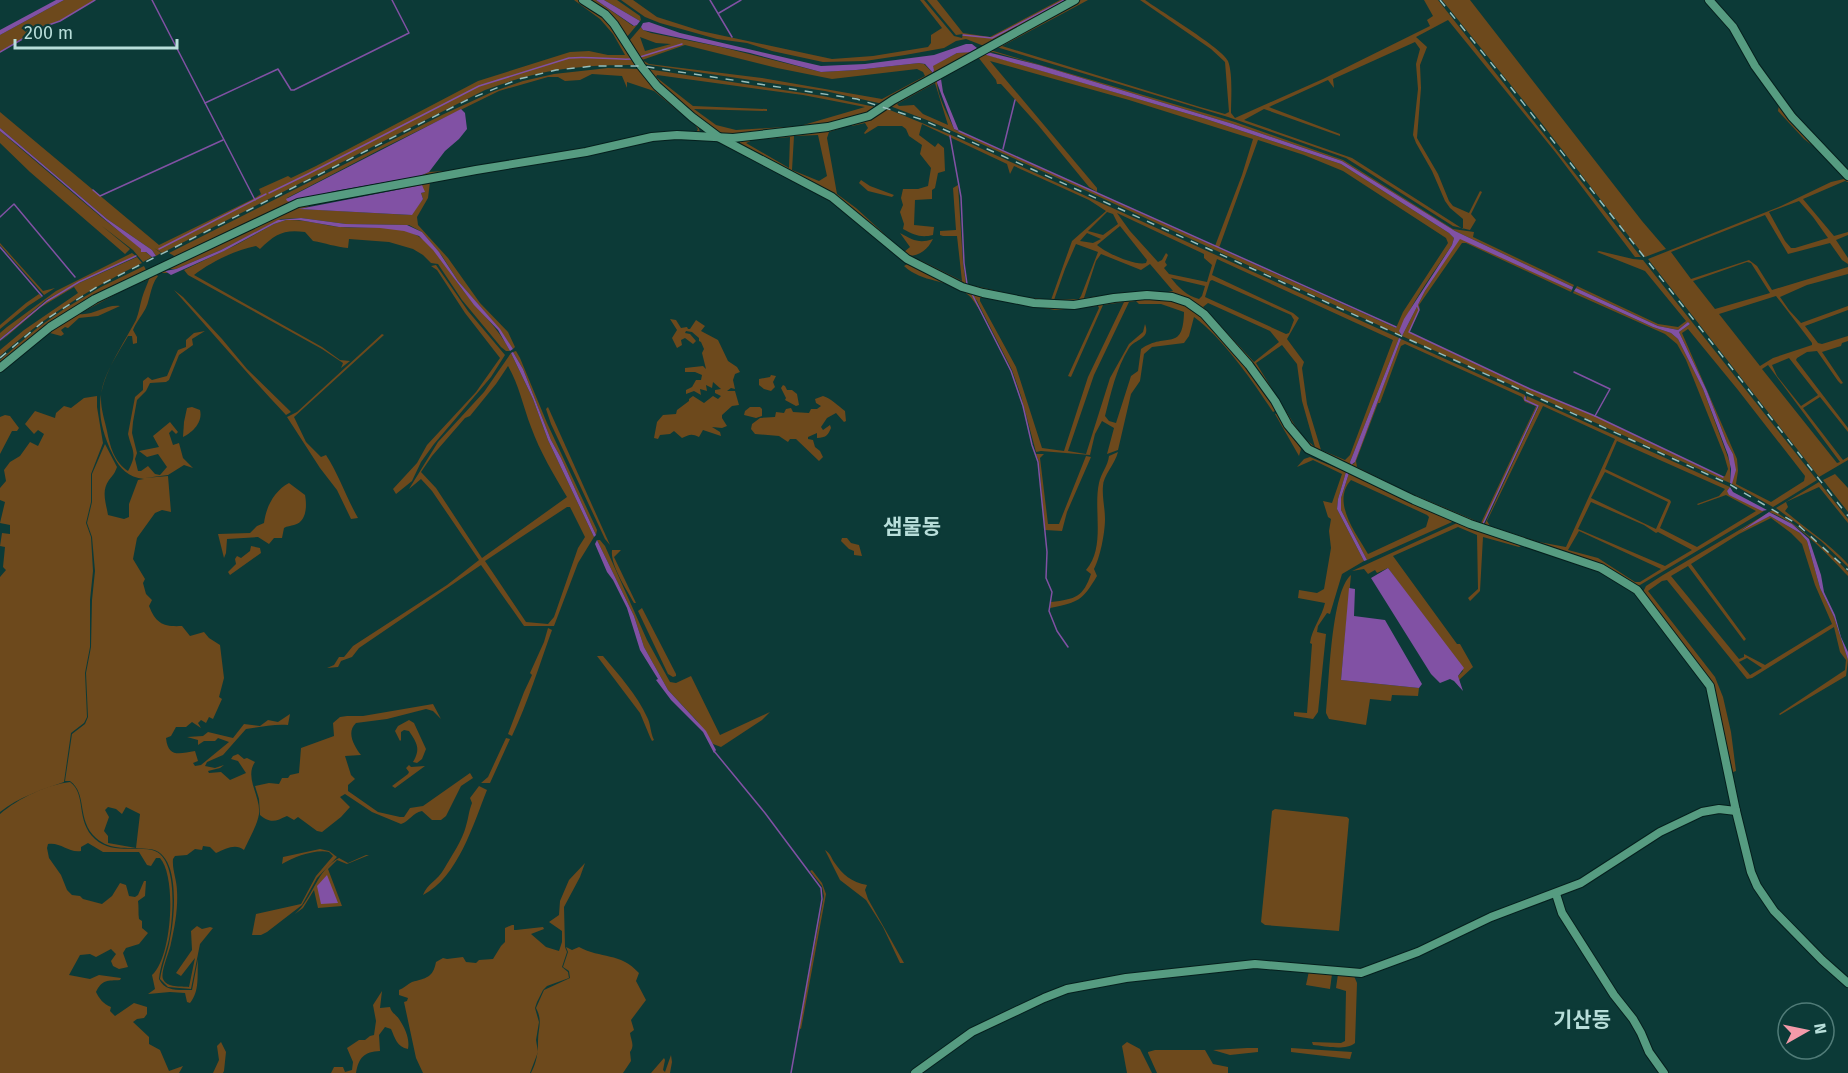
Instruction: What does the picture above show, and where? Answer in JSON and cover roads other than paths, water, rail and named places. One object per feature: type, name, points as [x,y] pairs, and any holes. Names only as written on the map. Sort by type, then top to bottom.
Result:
[{"type":"street","points":[[584,0],[605,14],[657,86],[692,117],[720,138],[832,197],[907,259],[962,287],[983,294],[1034,303],[1060,305],[1147,295],[1172,297],[1187,302],[1204,314],[1249,365],[1275,401],[1288,424],[1308,449],[1460,520],[1601,568],[1636,590],[1710,686],[1751,872],[1764,899],[1822,960],[1848,983]]},
{"type":"street","points":[[0,369],[38,335],[95,298],[280,211],[310,200],[586,152],[652,137],[677,135],[720,138],[828,128],[869,116],[921,84],[1075,0]]},
{"type":"street","points":[[1709,0],[1733,27],[1755,66],[1792,117],[1848,176]]},
{"type":"street","points":[[915,1073],[972,1032],[1067,989],[1126,978],[1255,964],[1361,973],[1418,952],[1491,917],[1556,894],[1590,878],[1660,832],[1702,812],[1719,809],[1736,811]]},
{"type":"street","points":[[1556,894],[1562,913],[1614,995],[1633,1019],[1649,1053],[1664,1073]]},
{"type":"waterway","points":[[0,52],[95,0]]},
{"type":"waterway","points":[[152,0],[255,200]]},
{"type":"waterway","points":[[205,103],[278,69],[291,90],[294,90],[409,33],[392,0]]},
{"type":"waterway","points":[[710,0],[732,37]]},
{"type":"waterway","points":[[719,13],[741,0]]},
{"type":"waterway","points":[[963,35],[992,38],[1064,0]]},
{"type":"waterway","points":[[640,57],[682,44]]},
{"type":"waterway","points":[[269,193],[479,86],[569,58],[632,59]]},
{"type":"waterway","points":[[1003,149],[1015,100]]},
{"type":"waterway","points":[[959,131],[1396,327]]},
{"type":"waterway","points":[[950,136],[961,197],[967,284]]},
{"type":"waterway","points":[[93,190],[100,196],[223,140]]},
{"type":"waterway","points":[[159,249],[266,194]]},
{"type":"waterway","points":[[0,217],[14,204],[75,277]]},
{"type":"waterway","points":[[0,247],[42,296]]},
{"type":"waterway","points":[[0,340],[47,301],[79,282],[136,256]]},
{"type":"waterway","points":[[972,294],[1011,371],[1023,406],[1038,462],[1047,552],[1046,578],[1052,592],[1049,611],[1057,631],[1068,647]]},
{"type":"waterway","points":[[1417,305],[1419,310],[1409,332],[1723,477]]},
{"type":"waterway","points":[[1574,372],[1610,389],[1595,416]]},
{"type":"waterway","points":[[1483,524],[1538,406],[1525,400],[1525,397]]},
{"type":"waterway","points":[[714,751],[765,813],[821,888],[822,899],[791,1073]]},
{"type":"railway","points":[[1440,0],[1848,516]]},
{"type":"railway","points":[[0,358],[45,320],[100,285],[467,100],[519,79],[556,70],[594,66],[641,66],[857,99],[923,120],[1729,484],[1797,524],[1848,570]]},
{"type":"district","name":"샘물동","points":[[912,527]]},
{"type":"district","name":"기산동","points":[[1582,1020]]}]
